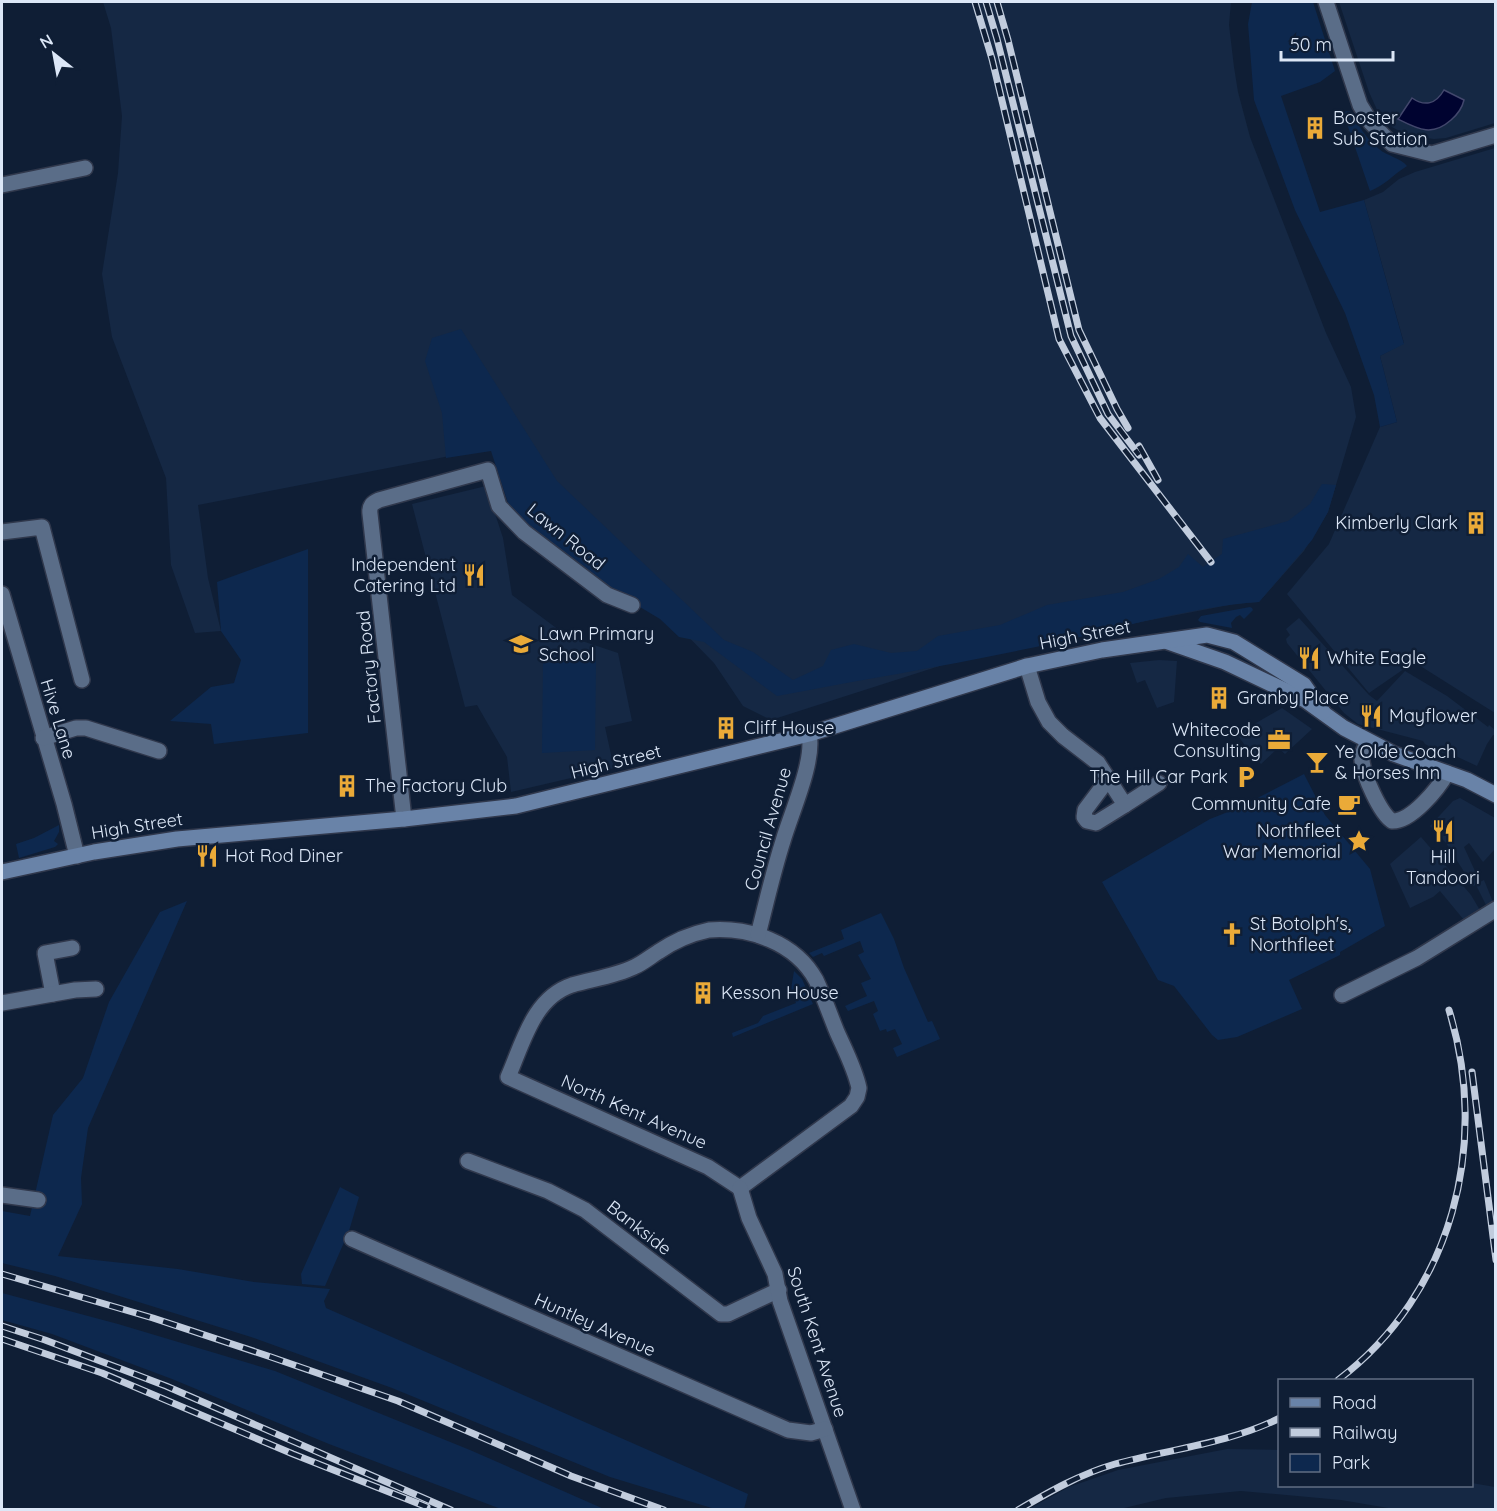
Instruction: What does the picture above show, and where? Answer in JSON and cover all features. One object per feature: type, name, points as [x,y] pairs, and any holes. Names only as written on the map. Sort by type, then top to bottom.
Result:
[{"type":"main road","points":[[1164,641],[1207,634],[1234,642],[1304,685],[1323,712]]},
{"type":"main road","name":"High Street","points":[[2,872],[77,856],[199,836],[404,819],[516,806],[809,734],[1027,666],[1102,650],[1164,641],[1225,662],[1305,700],[1368,742],[1402,758],[1467,780],[1496,795]]},
{"type":"street","points":[[1326,2],[1360,105],[1371,123],[1392,144],[1432,154],[1496,135]]},
{"type":"street","points":[[2,185],[85,168]]},
{"type":"street","name":"Lawn Road","points":[[370,511],[371,505],[379,500],[489,470],[499,506],[524,532],[607,595],[632,605]]},
{"type":"street","name":"Factory Road","points":[[370,511],[404,819]]},
{"type":"street","points":[[2,532],[42,527],[82,680]]},
{"type":"street","name":"Hive Lane","points":[[2,594],[6,629],[64,804],[77,856]]},
{"type":"street","points":[[1027,666],[1038,702],[1049,722],[1098,763],[1125,805]]},
{"type":"street","points":[[43,738],[76,728],[86,728],[159,751]]},
{"type":"street","name":"Council Avenue","points":[[758,935],[782,842],[808,760],[811,745],[809,734]]},
{"type":"street","points":[[1368,742],[1362,756],[1363,767],[1382,811],[1392,821],[1399,821],[1412,813],[1438,788],[1447,773]]},
{"type":"street","points":[[1109,778],[1084,810],[1084,817],[1087,821],[1096,823],[1159,783]]},
{"type":"street","points":[[1342,995],[1417,958],[1496,909]]},
{"type":"street","name":"North Kent Avenue","points":[[740,1188],[708,1167],[508,1077],[535,1015],[547,1000],[562,990],[631,968],[670,944],[692,934],[720,930],[758,935]]},
{"type":"street","points":[[740,1188],[851,1106],[859,1090],[813,976],[804,964],[777,943],[758,935]]},
{"type":"street","points":[[53,994],[45,953],[72,948]]},
{"type":"street","points":[[2,1003],[75,990],[96,989]]},
{"type":"street","name":"Bankside","points":[[468,1161],[548,1191],[585,1210],[721,1314],[728,1314],[779,1290]]},
{"type":"street","name":"South Kent Avenue","points":[[740,1188],[749,1218],[776,1274],[780,1301],[853,1509]]},
{"type":"street","points":[[2,1195],[38,1200]]},
{"type":"street","name":"Huntley Avenue","points":[[352,1239],[785,1429],[806,1433],[825,1429]]},
{"type":"shaded area","points":[[103,2],[1231,2],[1229,25],[1234,67],[1250,137],[1326,333],[1351,387],[1356,417],[1328,512],[1304,551],[1259,602],[1234,604],[980,653],[771,720],[743,706],[714,663],[670,618],[491,448],[198,505],[208,578],[221,631],[195,633],[171,565],[166,478],[112,337],[102,274],[118,173],[122,116],[111,28]]},
{"type":"shaded area","points":[[1339,2],[1495,2],[1495,123],[1446,138],[1434,139],[1407,135],[1392,127],[1378,112],[1369,92]]},
{"type":"shaded area","points":[[1444,90],[1464,100],[1458,113],[1444,125],[1425,130],[1398,119],[1412,98],[1421,103],[1430,103]]},
{"type":"shaded area","points":[[1495,148],[1495,713],[1414,662],[1369,693],[1287,594],[1329,544],[1380,427],[1397,422],[1380,356],[1404,343],[1364,200],[1383,192],[1399,179],[1415,172]]},
{"type":"shaded area","name":"Lawn Primary School","points":[[486,486],[503,538],[512,595],[567,636],[618,653],[632,721],[605,727],[614,768],[511,792],[507,757],[477,705],[465,707],[412,504]]},
{"type":"shaded area","points":[[1299,618],[1377,701],[1405,671],[1447,696],[1488,727],[1489,725],[1495,730],[1495,735],[1487,744],[1477,766],[1449,753],[1448,755],[1438,751],[1423,741],[1358,724],[1344,713],[1287,643],[1286,639],[1290,635],[1286,629]]},
{"type":"shaded area","points":[[1177,661],[1174,702],[1157,708],[1145,680],[1137,683],[1130,663]]},
{"type":"shaded area","points":[[1282,708],[1312,729],[1285,754],[1278,748],[1261,764],[1237,734]]},
{"type":"shaded area","points":[[1460,798],[1495,818],[1495,849],[1483,862],[1469,843],[1464,847],[1480,882],[1484,880],[1493,902],[1487,907],[1476,885],[1473,886],[1446,843],[1430,826],[1453,801]]},
{"type":"shaded area","points":[[1421,837],[1471,895],[1481,912],[1473,918],[1464,920],[1440,891],[1410,908],[1390,864]]},
{"type":"shaded area","points":[[1227,1449],[1278,1450],[1278,1487],[1473,1487],[1473,1483],[1495,1487],[1495,1509],[1394,1509],[1341,1500],[1241,1491],[1166,1498],[1120,1509],[1029,1509],[1069,1487],[1118,1470]]},
{"type":"green space","points":[[1252,2],[1313,2],[1335,71],[1320,82],[1281,96],[1320,212],[1364,200],[1404,344],[1380,356],[1397,422],[1380,427],[1374,395],[1345,313],[1295,210],[1254,100],[1248,24]]},
{"type":"green space","points":[[1350,111],[1374,145],[1407,166],[1370,191],[1343,112]]},
{"type":"green space","points":[[461,329],[557,481],[724,640],[753,652],[793,680],[823,666],[831,650],[854,644],[891,653],[917,651],[938,636],[1000,625],[1047,605],[1123,592],[1159,579],[1179,567],[1188,554],[1203,567],[1222,554],[1223,539],[1288,521],[1310,504],[1322,484],[1336,485],[1328,512],[1312,540],[1259,602],[1208,608],[1023,650],[777,696],[704,642],[679,637],[660,619],[598,582],[520,517],[508,503],[491,451],[446,458],[442,413],[425,361],[432,338]]},
{"type":"green space","points":[[308,549],[308,733],[214,744],[211,724],[170,721],[211,687],[234,683],[241,660],[221,631],[217,582]]},
{"type":"green space","points":[[1250,607],[1253,610],[1244,619],[1240,615],[1236,617],[1231,623],[1232,628],[1198,620],[1201,616]]},
{"type":"green space","points":[[596,660],[595,750],[542,753],[543,663]]},
{"type":"green space","points":[[1304,774],[1325,815],[1370,869],[1385,926],[1340,952],[1340,955],[1289,980],[1302,1009],[1237,1037],[1218,1040],[1174,986],[1158,980],[1102,882],[1210,819],[1238,808]]},
{"type":"green space","points":[[59,825],[59,832],[54,841],[58,844],[55,847],[19,858],[16,844]]},
{"type":"green space","points":[[187,901],[88,1128],[81,1178],[82,1204],[58,1256],[178,1269],[254,1282],[330,1289],[324,1301],[326,1308],[748,1494],[744,1509],[715,1509],[610,1477],[392,1388],[251,1337],[55,1276],[2,1263],[2,1211],[30,1216],[53,1115],[83,1078],[109,1002],[160,912]]},
{"type":"green space","points":[[881,913],[928,1022],[932,1021],[940,1039],[897,1057],[893,1048],[902,1044],[895,1029],[887,1032],[886,1029],[880,1031],[873,1014],[878,1011],[874,1001],[848,1011],[845,1006],[867,996],[861,983],[871,979],[858,955],[864,952],[860,941],[824,956],[822,953],[813,957],[809,953],[844,939],[841,930]]},
{"type":"green space","points":[[794,971],[802,979],[813,1004],[733,1037],[732,1033],[758,1023],[763,1016],[796,1003],[791,989]]},
{"type":"green space","points":[[340,1187],[359,1197],[349,1231],[325,1286],[302,1284],[301,1274]]},
{"type":"green space","points":[[2,1293],[118,1324],[275,1371],[470,1450],[604,1509],[501,1509],[329,1444],[172,1379],[52,1334],[2,1320]]},
{"type":"railway","points":[[975,2],[992,59],[1059,339],[1100,418],[1211,562]]},
{"type":"railway","points":[[986,2],[1071,336],[1108,414],[1139,455]]},
{"type":"railway","points":[[997,2],[1079,330],[1128,428]]},
{"type":"railway","points":[[1139,446],[1158,480]]},
{"type":"railway","points":[[1339,1379],[1377,1345],[1410,1304],[1434,1260],[1452,1213],[1462,1163],[1465,1112],[1461,1061],[1449,1010]]},
{"type":"railway","points":[[1472,1072],[1496,1260]]},
{"type":"railway","points":[[2,1274],[153,1318],[398,1401],[571,1476],[664,1510]]},
{"type":"railway","points":[[2,1326],[166,1386],[451,1510]]},
{"type":"railway","points":[[2,1339],[102,1373],[293,1454],[427,1507]]},
{"type":"railway","points":[[1018,1510],[1065,1484],[1102,1468],[1219,1440],[1278,1419]]},
{"type":"place","name":"Booster Sub Station","points":[[1315,128]]},
{"type":"place","name":"Kimberly Clark","points":[[1476,523]]},
{"type":"place","name":"Independent Catering Ltd","points":[[474,575]]},
{"type":"place","name":"Lawn Primary School","points":[[521,644]]},
{"type":"place","name":"White Eagle","points":[[1309,658]]},
{"type":"place","name":"Granby Place","points":[[1219,698]]},
{"type":"place","name":"Mayflower","points":[[1371,716]]},
{"type":"place","name":"Cliff House","points":[[726,728]]},
{"type":"place","name":"Whitecode Consulting","points":[[1279,740]]},
{"type":"place","name":"Ye Olde Coach & Horses Inn","points":[[1317,762]]},
{"type":"place","name":"The Hill Car Park","points":[[1246,777]]},
{"type":"place","name":"The Factory Club","points":[[347,786]]},
{"type":"place","name":"Community Cafe","points":[[1349,804]]},
{"type":"place","name":"Hill Tandoori","points":[[1443,831]]},
{"type":"place","name":"Northfleet War Memorial","points":[[1359,841]]},
{"type":"place","name":"Hot Rod Diner","points":[[207,856]]},
{"type":"place","name":"St Botolph's, Northfleet","points":[[1232,934]]},
{"type":"place","name":"Kesson House","points":[[703,993]]}]
